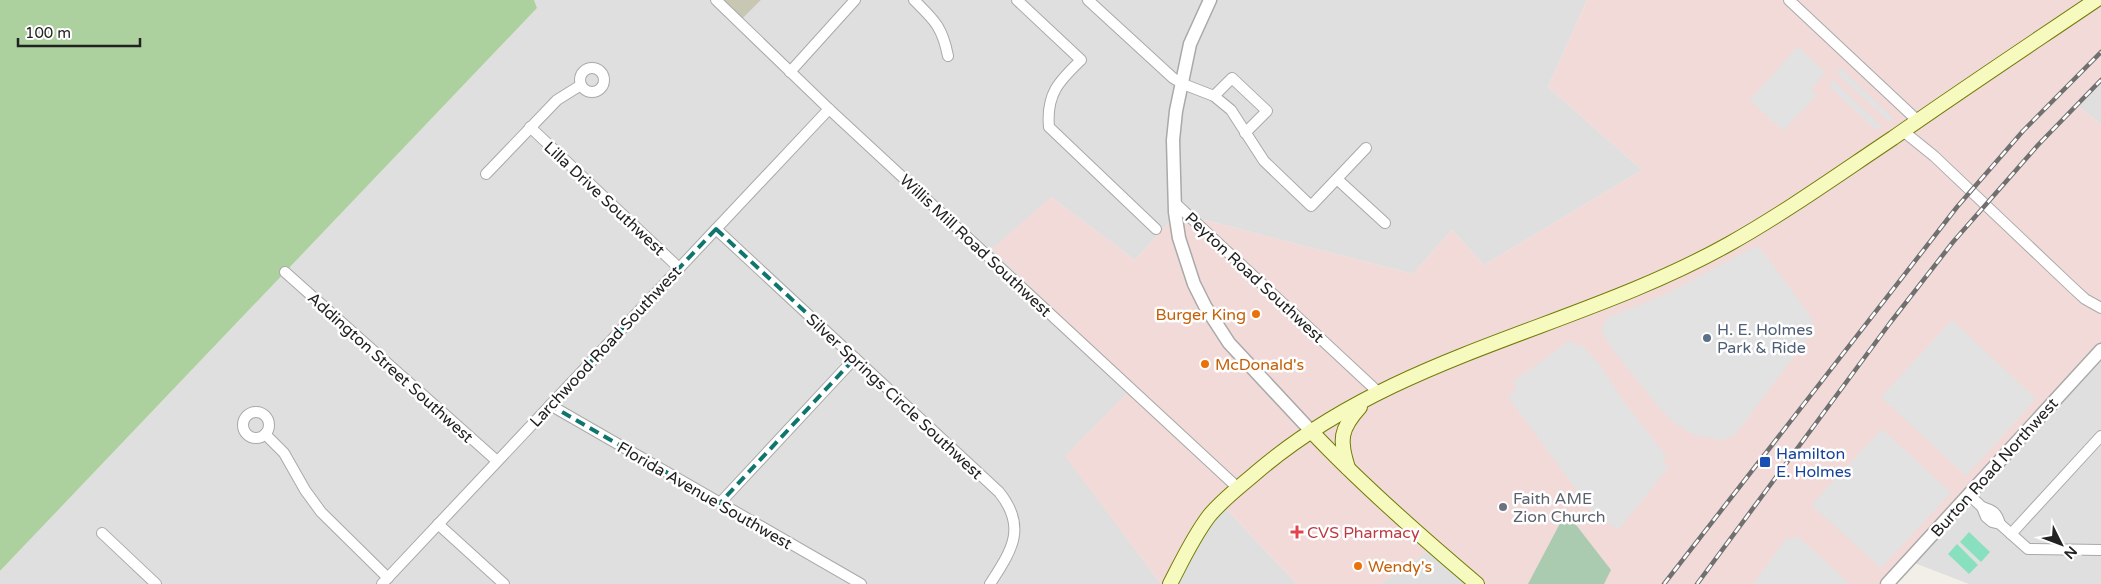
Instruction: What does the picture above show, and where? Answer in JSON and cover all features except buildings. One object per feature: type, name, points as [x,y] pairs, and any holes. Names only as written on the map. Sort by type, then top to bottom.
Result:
[{"type":"main road","points":[[1170,584],[1190,545],[1210,515],[1238,488],[1275,457],[1311,431],[1374,395],[1440,363],[1630,291],[1695,262],[1740,238],[1784,211],[2096,0]]},
{"type":"main road","points":[[1349,471],[1342,449],[1342,435],[1349,419],[1374,395]]},
{"type":"main road","points":[[1311,431],[1349,471],[1401,520],[1477,584]]},
{"type":"street","name":"Willis Mill Road Southwest","points":[[716,0],[829,110],[1238,488]]},
{"type":"street","points":[[790,72],[855,0]]},
{"type":"street","points":[[914,0],[936,22],[944,37],[948,56]]},
{"type":"street","points":[[1017,0],[1081,60],[1060,80],[1050,101],[1049,127],[1156,229]]},
{"type":"street","points":[[1088,0],[1173,78],[1214,96],[1231,110],[1264,161],[1311,206],[1366,148]]},
{"type":"street","name":"Peyton Road Southwest","points":[[1210,0],[1190,44],[1176,111],[1173,140],[1175,203],[1374,395]]},
{"type":"street","points":[[1789,0],[1918,121]]},
{"type":"street","points":[[1214,96],[1232,78],[1267,111],[1245,132]]},
{"type":"street","points":[[486,174],[556,100],[581,85]]},
{"type":"street","name":"Larchwood Road Southwest","points":[[385,581],[829,110]]},
{"type":"street","name":"Lilla Drive Southwest","points":[[530,127],[679,268]]},
{"type":"street","points":[[1903,130],[1934,156],[2086,299],[2101,308]]},
{"type":"street","points":[[1337,179],[1385,223]]},
{"type":"street","points":[[1175,203],[1179,238],[1186,261],[1205,306],[1229,343],[1311,431]]},
{"type":"street","name":"Silver Springs Circle Southwest","points":[[716,230],[999,492],[1007,502],[1012,512],[1015,532],[1010,551],[990,584]]},
{"type":"street","name":"Addington Street Southwest","points":[[285,272],[497,461]]},
{"type":"street","name":"Burton Road Northwest","points":[[1887,584],[2101,350]]},
{"type":"street","points":[[720,503],[855,358]]},
{"type":"street","name":"Florida Avenue Southwest","points":[[550,405],[861,584]]},
{"type":"street","points":[[265,434],[284,453],[305,490],[321,512],[385,581]]},
{"type":"street","points":[[2011,534],[2101,436]]},
{"type":"street","points":[[1969,495],[1982,507],[1992,510],[1998,515],[2000,524],[2028,549],[2101,550]]},
{"type":"street","points":[[438,524],[504,584]]},
{"type":"street","points":[[102,533],[156,584]]},
{"type":"highlighted area","points":[[716,229],[855,358],[720,503],[550,405]]},
{"type":"shaded area","points":[[534,0],[724,0],[742,19],[761,0],[1587,0],[1548,87],[1642,170],[1484,265],[1452,230],[1413,274],[1178,213],[1135,260],[1051,197],[1133,387],[1066,456],[1161,584],[0,584],[0,571],[537,8]]},
{"type":"shaded area","points":[[724,0],[761,0],[742,19]]},
{"type":"shaded area","points":[[1587,0],[2101,0],[2101,79],[2079,107],[2101,124],[2101,351],[1889,584],[1476,584],[1436,546],[1380,584],[1297,584],[1217,499],[1171,584],[1161,584],[1065,456],[1133,387],[992,249],[1051,197],[1135,260],[1178,213],[1413,274],[1452,230],[1484,265],[1642,170],[1548,87]]},
{"type":"shaded area","points":[[1798,46],[1825,73],[1811,90],[1817,95],[1783,131],[1750,100]]},
{"type":"shaded area","points":[[1841,68],[1893,118],[1889,122],[1836,73]]},
{"type":"shaded area","points":[[2101,79],[2101,124],[2079,107]]},
{"type":"shaded area","points":[[1833,80],[1882,127],[1876,130],[1829,86]]},
{"type":"shaded area","name":"H. E. Holmes Park & Ride","points":[[1756,246],[1764,253],[1811,317],[1814,330],[1734,436],[1721,440],[1694,435],[1673,422],[1656,404],[1611,347],[1601,331],[1606,318],[1664,295]]},
{"type":"shaded area","points":[[1952,320],[2036,399],[1966,476],[1881,397]]},
{"type":"shaded area","points":[[1570,340],[1576,347],[1581,344],[1600,365],[1624,402],[1667,457],[1662,462],[1669,467],[1619,529],[1597,518],[1508,397],[1513,393],[1516,386],[1513,382]]},
{"type":"shaded area","points":[[2101,351],[2101,584],[1969,584],[1912,562]]},
{"type":"shaded area","points":[[1882,429],[1951,493],[1881,568],[1811,505]]},
{"type":"shaded area","points":[[1217,499],[1297,584],[1171,584]]},
{"type":"shaded area","points":[[1796,535],[1850,584],[1753,584],[1787,537],[1792,541]]},
{"type":"shaded area","points":[[1436,546],[1476,584],[1380,584]]},
{"type":"green space","points":[[0,0],[534,0],[537,8],[0,571]]},
{"type":"green space","points":[[1566,512],[1611,570],[1604,584],[1528,584]]},
{"type":"green space","points":[[1969,532],[1990,552],[1981,562],[1960,542]]},
{"type":"green space","points":[[1957,544],[1978,565],[1969,574],[1948,554]]},
{"type":"railway","points":[[1664,584],[1957,207],[2023,131],[2101,52]]},
{"type":"railway","points":[[1697,584],[1890,323],[1953,242],[2038,145],[2101,80]]},
{"type":"place","name":"Burger King","points":[[1256,314]]},
{"type":"place","name":"H. E. Holmes Park & Ride","points":[[1707,338]]},
{"type":"place","name":"McDonald's","points":[[1205,364]]},
{"type":"place","name":"Hamilton E. Holmes","points":[[1765,462]]},
{"type":"place","name":"Faith AME Zion Church","points":[[1503,507]]},
{"type":"place","name":"CVS Pharmacy","points":[[1297,532]]},
{"type":"place","name":"Wendy's","points":[[1358,566]]}]
